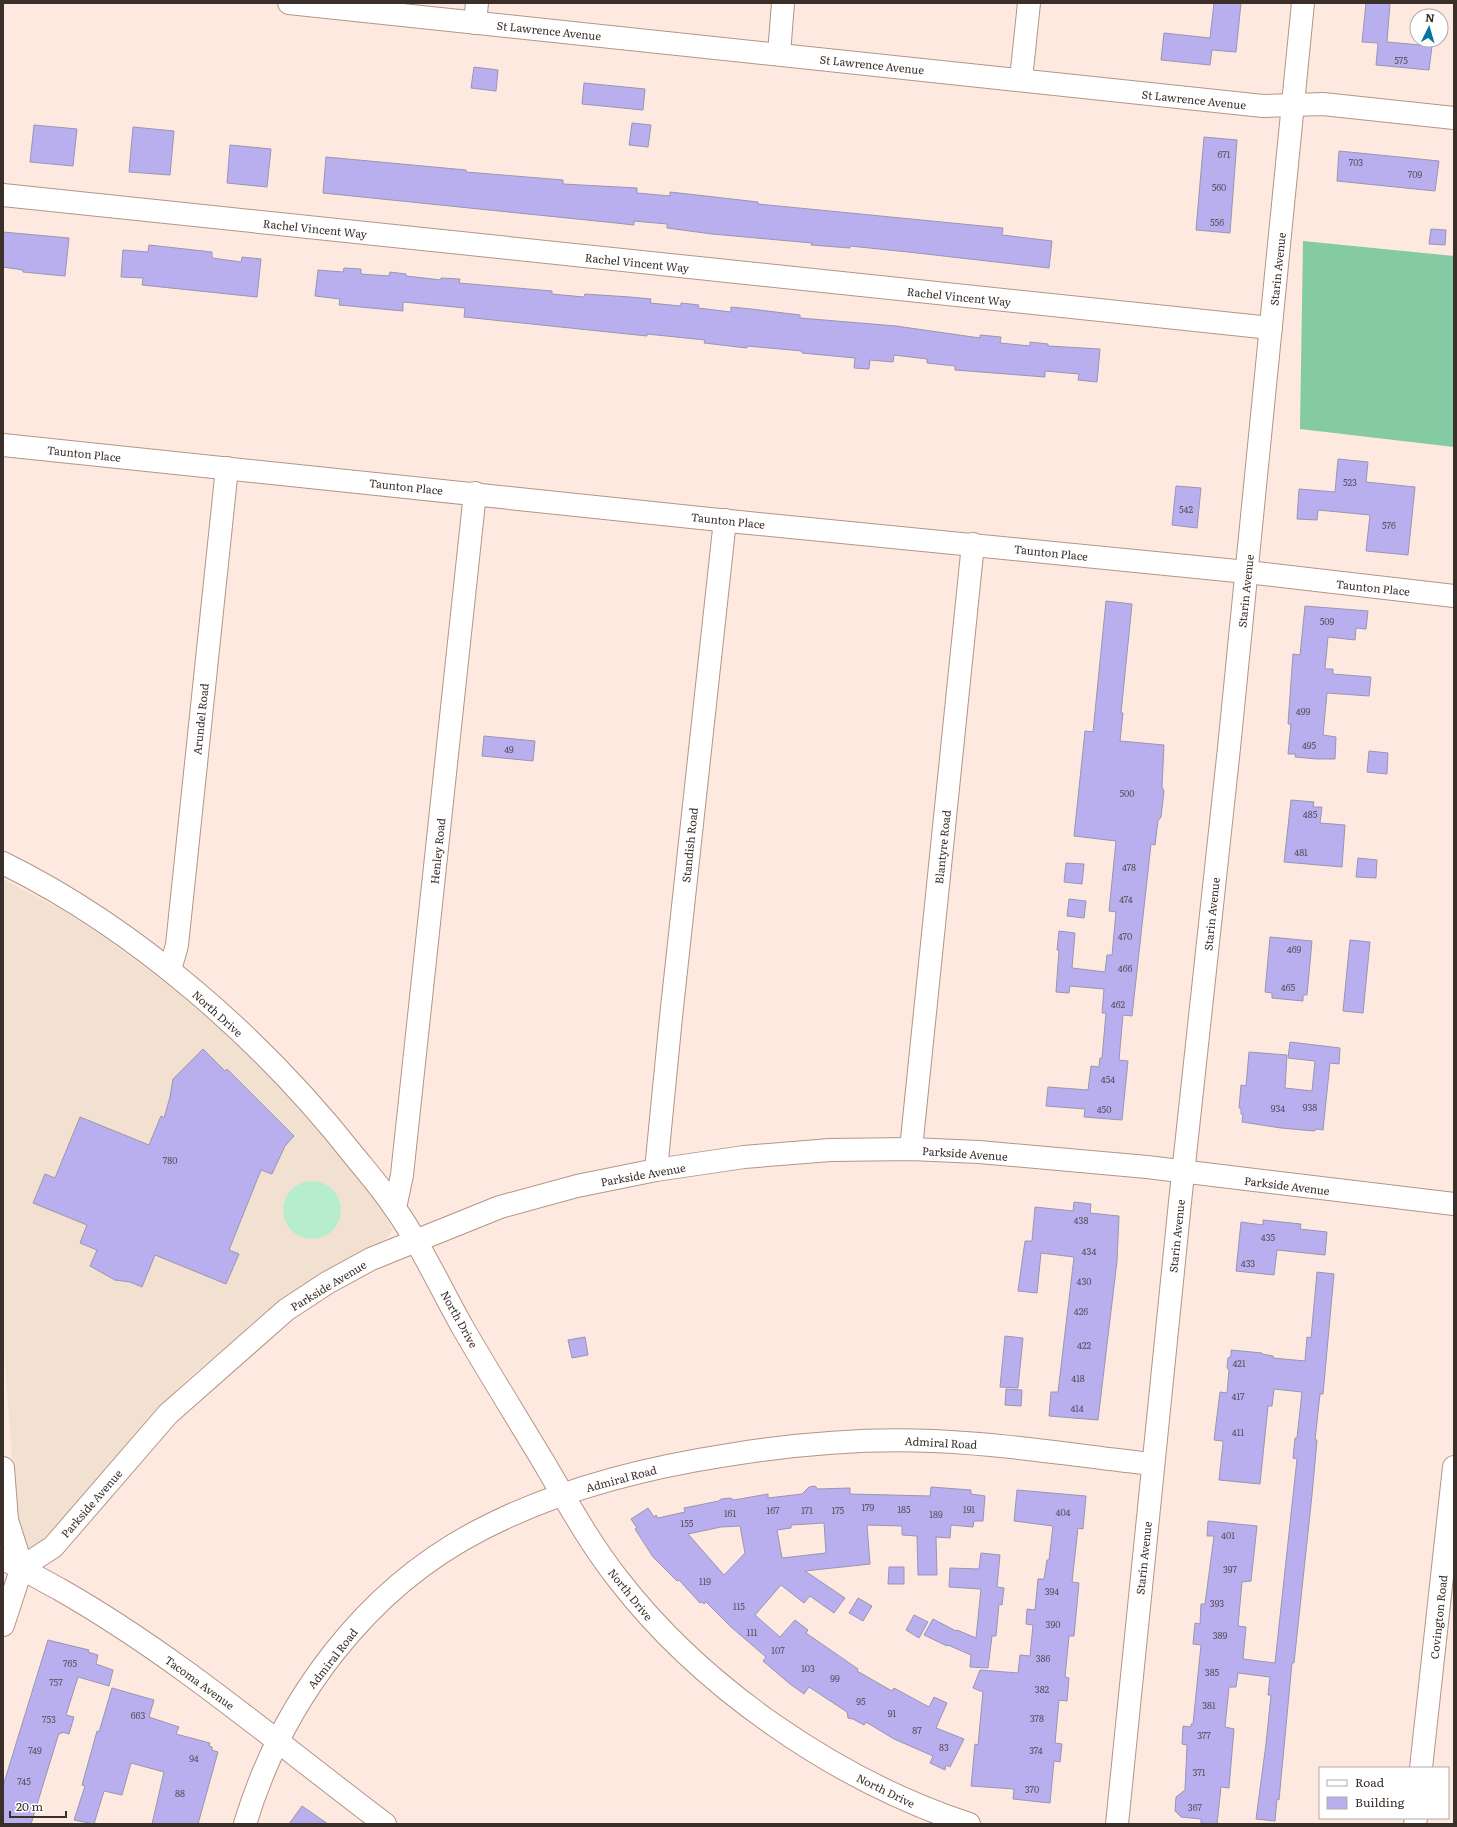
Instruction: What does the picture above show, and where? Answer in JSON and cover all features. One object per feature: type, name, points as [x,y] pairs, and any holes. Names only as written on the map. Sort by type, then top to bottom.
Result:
[{"type":"street","name":"St Lawrence Avenue","points":[[289,3],[476,13],[778,54],[1263,106],[1323,104],[1454,118]]},
{"type":"street","points":[[778,54],[783,3]]},
{"type":"street","points":[[1021,79],[1029,3]]},
{"type":"street","name":"Starin Avenue","points":[[1117,1824],[1152,1464],[1247,572],[1303,3]]},
{"type":"street","name":"Rachel Vincent Way","points":[[3,195],[1271,328]]},
{"type":"street","name":"Taunton Place","points":[[3,445],[725,520],[1247,572],[1454,596]]},
{"type":"street","name":"Arundel Road","points":[[170,970],[177,945],[227,468]]},
{"type":"street","name":"Henley Road","points":[[395,1208],[402,1175],[475,493]]},
{"type":"street","name":"Standish Road","points":[[656,1170],[670,1017],[725,520]]},
{"type":"street","name":"Blantyre Road","points":[[911,1149],[973,544]]},
{"type":"street","name":"North Drive","points":[[3,863],[61,895],[110,926],[170,970],[252,1043],[293,1084],[332,1127],[395,1208],[416,1240],[464,1329],[562,1494],[617,1578],[654,1621],[695,1661],[738,1698],[803,1745],[848,1772],[919,1806],[969,1824]]},
{"type":"street","name":"Parkside Avenue","points":[[12,1563],[53,1547],[168,1414],[286,1310],[327,1282],[365,1262],[500,1207],[577,1186],[656,1170],[787,1153],[830,1150],[911,1149],[986,1153],[1183,1172],[1454,1204]]},
{"type":"street","name":"Admiral Road","points":[[245,1824],[265,1770],[278,1741],[306,1692],[342,1642],[371,1611],[404,1582],[441,1553],[481,1529],[562,1494],[650,1470],[705,1458],[768,1448],[832,1442],[933,1441],[1005,1446],[1152,1464]]},
{"type":"street","name":"Covington Road","points":[[1421,1767],[1454,1467]]},
{"type":"street","points":[[3,1468],[12,1563],[3,1625]]},
{"type":"street","name":"Tacoma Avenue","points":[[12,1563],[145,1642],[214,1691],[385,1824]]},
{"type":"shaded area","points":[[3,879],[60,909],[104,937],[175,990],[247,1050],[287,1090],[375,1199],[393,1230],[387,1238],[367,1251],[282,1302],[188,1378],[161,1406],[39,1545],[30,1549],[26,1548],[17,1520],[3,1340]]},
{"type":"green space","points":[[1303,241],[1454,256],[1454,447],[1300,429]]},
{"type":"green space","points":[[306,1181],[318,1181],[333,1189],[341,1204],[341,1216],[333,1231],[318,1239],[306,1239],[291,1231],[283,1216],[283,1204],[291,1189]]},
{"type":"building","points":[[1214,3],[1241,3],[1236,52],[1212,50],[1210,65],[1161,60],[1164,33],[1210,38]]},
{"type":"building","points":[[1366,3],[1390,3],[1387,42],[1409,44],[1409,48],[1432,48],[1429,70],[1376,65],[1378,43],[1362,42]]},
{"type":"building","points":[[474,67],[498,70],[496,91],[471,88]]},
{"type":"building","points":[[584,83],[645,89],[643,110],[582,104]]},
{"type":"building","points":[[632,123],[651,125],[648,147],[629,145]]},
{"type":"building","points":[[34,125],[77,129],[73,166],[30,162]]},
{"type":"building","points":[[133,127],[174,131],[170,175],[129,172]]},
{"type":"building","points":[[1204,137],[1237,140],[1230,233],[1196,230]]},
{"type":"building","points":[[230,145],[271,149],[267,187],[227,183]]},
{"type":"building","points":[[1339,151],[1439,161],[1435,191],[1337,181]]},
{"type":"building","points":[[326,157],[466,170],[466,172],[563,180],[563,184],[637,188],[637,193],[670,196],[670,192],[758,202],[758,204],[1003,228],[1002,235],[1052,241],[1049,268],[850,246],[850,248],[811,245],[812,243],[712,234],[667,228],[667,224],[634,221],[634,225],[323,193]]},
{"type":"building","points":[[1431,229],[1446,230],[1445,245],[1429,244]]},
{"type":"building","points":[[3,232],[69,238],[65,276],[23,272],[23,270],[3,267]]},
{"type":"building","points":[[149,245],[212,252],[212,258],[241,262],[242,257],[261,259],[257,297],[142,285],[143,278],[121,277],[123,250],[148,252]]},
{"type":"building","points":[[344,268],[361,269],[361,274],[389,276],[390,272],[406,274],[406,276],[441,280],[441,278],[460,279],[459,283],[552,291],[552,294],[584,297],[585,294],[651,299],[650,303],[681,306],[681,303],[699,305],[698,308],[731,312],[731,307],[800,315],[800,318],[896,326],[980,338],[980,335],[1001,337],[1000,343],[1030,346],[1030,342],[1048,344],[1048,346],[1100,349],[1097,382],[1078,380],[1079,374],[1045,371],[1045,377],[955,370],[955,366],[927,363],[927,359],[894,355],[893,362],[870,360],[869,369],[854,368],[855,358],[802,353],[802,351],[747,346],[747,348],[704,343],[705,340],[647,334],[647,336],[464,317],[465,308],[403,302],[403,311],[339,305],[340,299],[315,296],[318,270],[343,272]]},
{"type":"building","points":[[1338,459],[1368,462],[1366,482],[1415,487],[1408,555],[1366,551],[1370,515],[1318,510],[1317,520],[1297,519],[1299,489],[1335,492]]},
{"type":"building","points":[[1176,486],[1201,488],[1197,528],[1172,525]]},
{"type":"building","points":[[1106,601],[1132,604],[1121,713],[1123,713],[1120,741],[1164,745],[1162,787],[1164,791],[1161,817],[1158,821],[1155,845],[1151,844],[1132,1016],[1123,1015],[1119,1060],[1128,1061],[1122,1120],[1084,1117],[1085,1109],[1046,1106],[1048,1087],[1088,1090],[1091,1066],[1099,1067],[1100,1058],[1102,1058],[1106,1013],[1102,1013],[1104,989],[1070,986],[1069,993],[1056,992],[1059,931],[1075,933],[1072,968],[1105,972],[1107,955],[1112,955],[1116,912],[1109,911],[1116,841],[1074,836],[1085,731],[1093,732]]},
{"type":"building","points":[[1305,606],[1368,611],[1366,629],[1356,628],[1355,640],[1328,637],[1325,669],[1333,669],[1333,674],[1371,677],[1369,696],[1327,693],[1323,735],[1336,737],[1335,759],[1295,757],[1296,754],[1288,754],[1291,724],[1288,724],[1293,654],[1300,655]]},
{"type":"building","points":[[484,736],[535,741],[533,761],[482,756]]},
{"type":"building","points":[[1369,751],[1388,753],[1387,774],[1367,772]]},
{"type":"building","points":[[1291,800],[1314,802],[1313,807],[1322,807],[1320,823],[1345,825],[1342,867],[1284,862]]},
{"type":"building","points":[[1358,858],[1377,860],[1376,878],[1356,877]]},
{"type":"building","points":[[1066,863],[1084,864],[1082,884],[1064,882]]},
{"type":"building","points":[[1069,899],[1086,901],[1084,918],[1067,916]]},
{"type":"building","points":[[1270,937],[1312,941],[1307,995],[1303,995],[1303,1001],[1272,998],[1272,993],[1265,992]]},
{"type":"building","points":[[1350,940],[1370,942],[1363,1013],[1343,1011]]},
{"type":"building","points":[[1290,1042],[1340,1048],[1339,1064],[1330,1063],[1323,1130],[1317,1129],[1314,1131],[1281,1128],[1242,1122],[1243,1114],[1241,1114],[1241,1108],[1239,1108],[1241,1085],[1246,1086],[1249,1052],[1287,1055],[1285,1088],[1312,1091],[1315,1061],[1288,1058]]},
{"type":"building","points":[[203,1049],[225,1071],[227,1069],[294,1136],[285,1146],[272,1174],[261,1170],[229,1250],[239,1254],[226,1284],[155,1255],[142,1287],[130,1282],[115,1280],[90,1266],[97,1250],[80,1243],[87,1225],[33,1203],[45,1174],[55,1178],[80,1117],[149,1145],[161,1116],[164,1118],[173,1079]]},
{"type":"building","points":[[1074,1202],[1091,1204],[1090,1213],[1119,1216],[1117,1261],[1098,1420],[1049,1416],[1051,1392],[1058,1392],[1074,1257],[1041,1253],[1037,1293],[1018,1291],[1025,1241],[1032,1241],[1035,1207],[1073,1211]]},
{"type":"building","points":[[1263,1220],[1301,1224],[1300,1229],[1327,1232],[1325,1255],[1277,1250],[1274,1275],[1236,1271],[1241,1222],[1263,1225]]},
{"type":"building","points":[[1317,1272],[1334,1274],[1323,1394],[1320,1394],[1315,1440],[1317,1440],[1312,1495],[1294,1663],[1292,1663],[1279,1800],[1277,1799],[1275,1821],[1256,1819],[1271,1695],[1268,1695],[1270,1677],[1238,1673],[1236,1687],[1229,1687],[1225,1727],[1234,1729],[1229,1788],[1221,1787],[1217,1824],[1201,1823],[1201,1819],[1181,1817],[1175,1811],[1176,1797],[1185,1790],[1187,1745],[1182,1744],[1183,1726],[1191,1727],[1191,1724],[1193,1724],[1201,1645],[1193,1644],[1195,1623],[1200,1624],[1201,1604],[1205,1604],[1214,1536],[1207,1536],[1208,1521],[1257,1526],[1251,1581],[1242,1582],[1238,1626],[1246,1627],[1243,1659],[1275,1663],[1297,1459],[1293,1458],[1295,1438],[1297,1438],[1302,1392],[1274,1389],[1272,1406],[1268,1406],[1260,1484],[1219,1480],[1223,1441],[1214,1440],[1220,1392],[1227,1393],[1229,1370],[1227,1368],[1228,1358],[1231,1356],[1231,1350],[1262,1353],[1273,1356],[1273,1358],[1305,1361],[1307,1337],[1311,1338]]},
{"type":"building","points":[[1005,1336],[1023,1338],[1018,1388],[1000,1387]]},
{"type":"building","points":[[585,1337],[588,1355],[572,1358],[568,1340]]},
{"type":"building","points":[[1006,1389],[1022,1390],[1021,1406],[1005,1405]]},
{"type":"building","points":[[815,1486],[818,1489],[850,1488],[850,1494],[930,1496],[931,1487],[971,1490],[971,1494],[985,1496],[983,1521],[974,1521],[973,1527],[951,1525],[950,1538],[936,1537],[937,1575],[918,1575],[917,1536],[902,1535],[902,1526],[867,1525],[870,1564],[805,1571],[845,1598],[834,1613],[810,1596],[804,1603],[781,1585],[755,1615],[780,1637],[795,1620],[808,1630],[806,1633],[858,1669],[857,1671],[892,1691],[894,1688],[929,1707],[934,1697],[947,1703],[936,1728],[964,1739],[950,1767],[946,1765],[945,1770],[930,1763],[933,1756],[894,1739],[866,1722],[864,1725],[848,1718],[847,1712],[809,1687],[804,1694],[790,1684],[763,1661],[766,1657],[731,1627],[706,1602],[704,1604],[702,1602],[700,1603],[679,1580],[677,1581],[653,1557],[635,1529],[637,1528],[631,1519],[648,1508],[654,1517],[656,1515],[658,1518],[685,1512],[684,1508],[719,1501],[721,1499],[730,1498],[734,1500],[768,1494],[768,1498],[802,1494],[809,1487]],"holes":[[[824,1523],[826,1553],[782,1558],[777,1530],[791,1528],[791,1525]],[[740,1526],[745,1553],[724,1575],[688,1534],[721,1527]]]},
{"type":"building","points":[[1017,1490],[1086,1496],[1083,1529],[1078,1528],[1072,1582],[1079,1583],[1074,1636],[1069,1636],[1065,1677],[1069,1678],[1067,1701],[1059,1700],[1055,1743],[1062,1744],[1060,1762],[1054,1761],[1050,1803],[1013,1799],[1014,1789],[971,1786],[975,1744],[978,1745],[983,1692],[973,1688],[980,1670],[1018,1673],[1020,1655],[1030,1656],[1033,1625],[1026,1624],[1027,1609],[1035,1610],[1038,1579],[1044,1579],[1047,1560],[1049,1560],[1053,1526],[1014,1521]]},
{"type":"building","points":[[981,1553],[1000,1555],[997,1587],[1004,1588],[1002,1605],[999,1604],[996,1636],[992,1636],[988,1668],[970,1667],[971,1655],[924,1635],[933,1619],[956,1631],[957,1630],[976,1638],[981,1589],[949,1587],[950,1568],[979,1569]]},
{"type":"building","points":[[889,1567],[904,1567],[904,1584],[888,1584]]},
{"type":"building","points":[[858,1598],[872,1606],[863,1621],[849,1613]]},
{"type":"building","points":[[914,1615],[928,1622],[919,1638],[906,1630]]},
{"type":"building","points":[[48,1640],[89,1650],[88,1652],[98,1655],[96,1664],[113,1670],[109,1686],[78,1677],[66,1715],[74,1717],[69,1734],[62,1732],[61,1734],[59,1733],[31,1824],[3,1824],[3,1786]]},
{"type":"building","points":[[112,1688],[154,1700],[149,1717],[179,1727],[176,1734],[210,1743],[209,1746],[212,1747],[212,1750],[218,1752],[198,1824],[152,1824],[164,1772],[131,1763],[122,1795],[104,1791],[94,1824],[74,1820],[85,1786],[82,1785],[97,1731],[99,1732]]},
{"type":"building","points":[[302,1806],[328,1824],[289,1824]]}]
